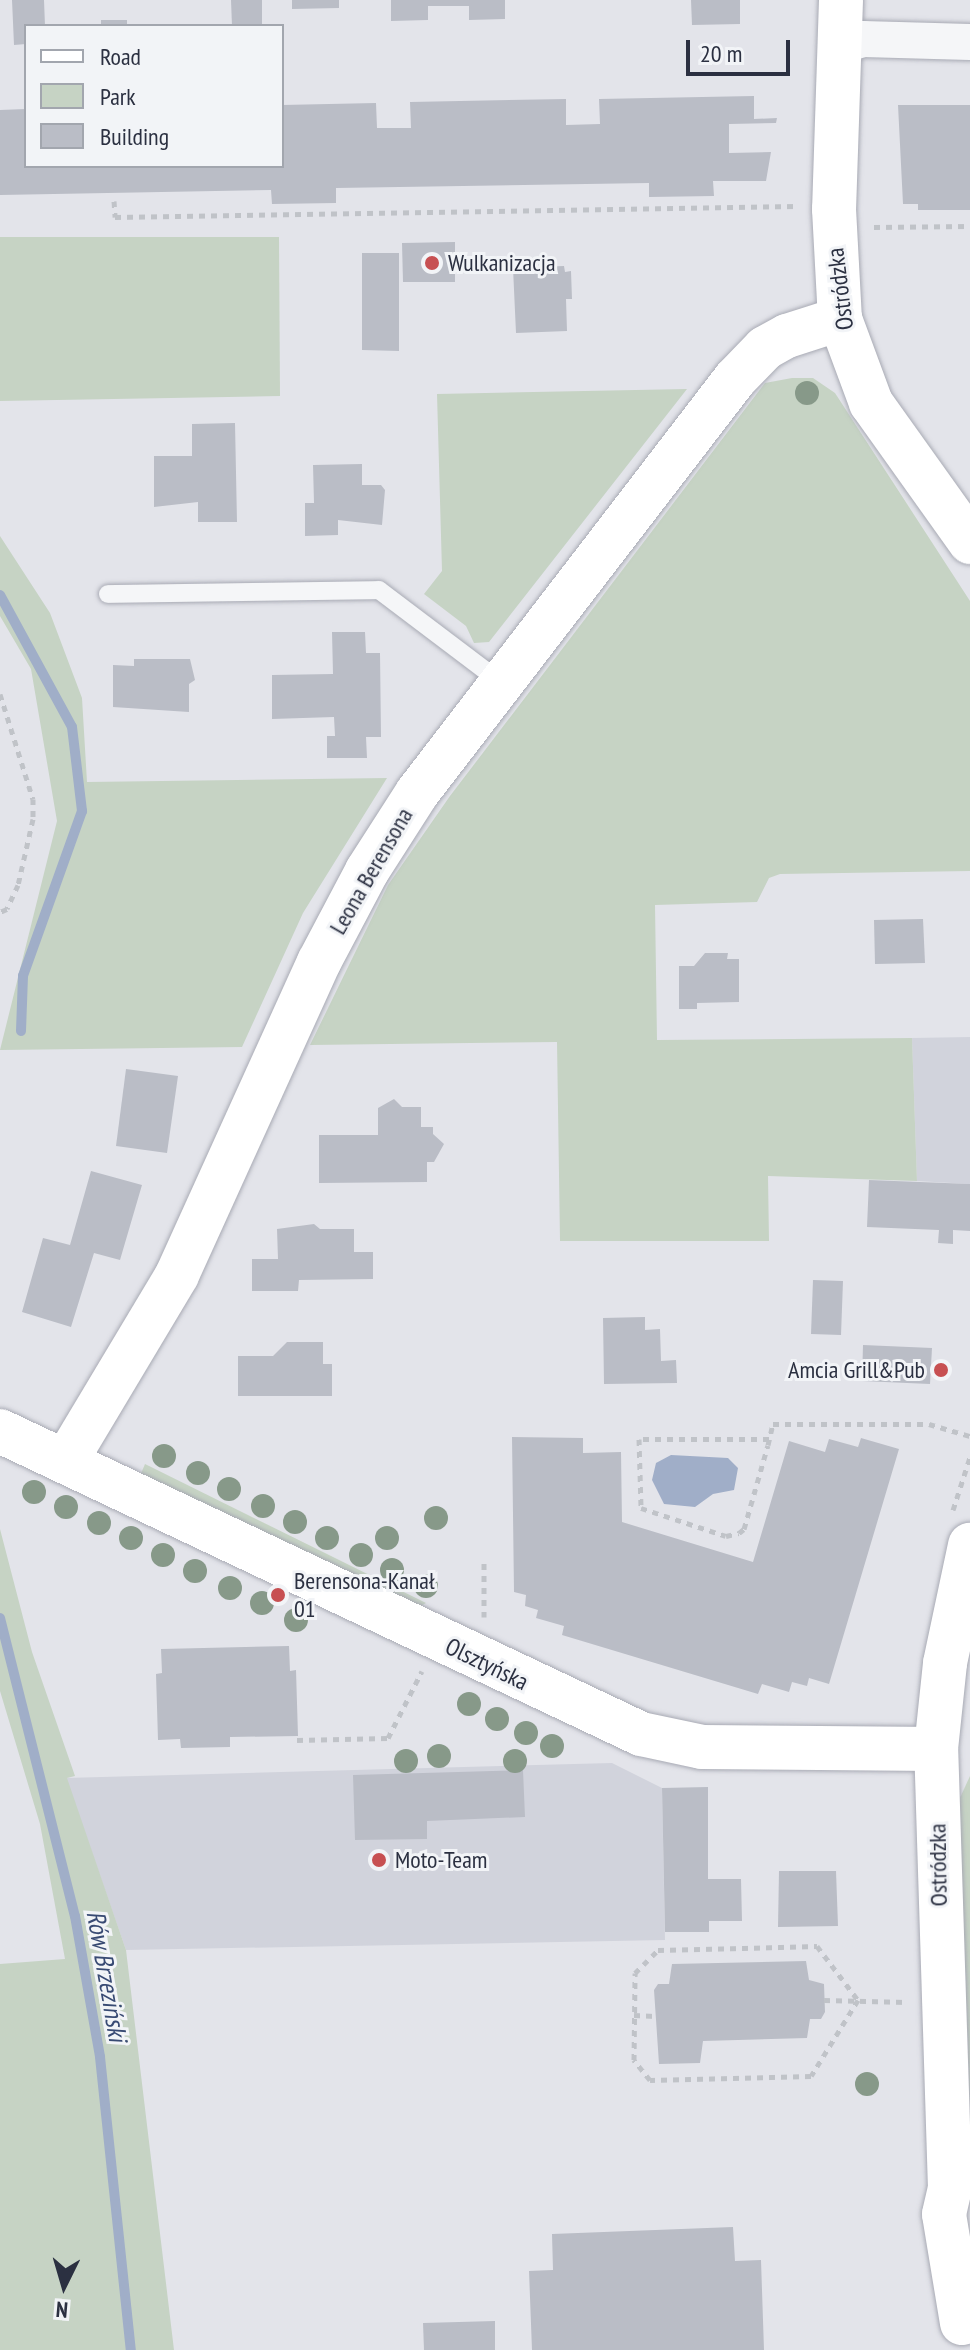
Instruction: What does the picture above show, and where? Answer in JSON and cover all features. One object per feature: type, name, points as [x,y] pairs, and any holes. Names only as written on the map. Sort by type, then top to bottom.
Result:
[{"type":"street","name":"Ostródzka","points":[[841,0],[834,209],[840,319],[871,403],[970,542]]},
{"type":"street","points":[[840,46],[863,39],[970,42]]},
{"type":"street","name":"Leona Berensona","points":[[67,1459],[177,1275],[319,962],[367,871],[417,793],[735,379],[765,348],[840,319]]},
{"type":"street","points":[[0,1431],[67,1459]]},
{"type":"street","name":"Olsztyńska","points":[[67,1459],[641,1734],[702,1747],[936,1749]]},
{"type":"street","name":"Ostródzka","points":[[961,2330],[944,2214],[960,2200],[936,1749],[941,1690],[970,1545]]},
{"type":"lane","points":[[108,594],[379,590],[502,683]]},
{"type":"path","points":[[114,201],[115,217],[784,206]]},
{"type":"path","points":[[868,227],[970,226]]},
{"type":"path","points":[[0,694],[33,799],[33,819],[18,885],[7,909],[0,912]]},
{"type":"path","points":[[769,1439],[639,1439],[641,1508],[726,1536],[739,1533],[769,1439],[773,1424],[929,1424],[970,1436]]},
{"type":"path","points":[[483,1626],[484,1558]]},
{"type":"path","points":[[297,1740],[388,1738],[427,1662]]},
{"type":"path","points":[[817,1946],[858,2000],[811,2076],[650,2080],[634,2060],[635,1973],[658,1950],[817,1946]]},
{"type":"path","points":[[824,2000],[898,2000]]},
{"type":"path","points":[[634,2015],[655,2016]]},
{"type":"shaded area","points":[[970,1037],[970,1184],[917,1181],[912,1038]]},
{"type":"shaded area","name":"Moto-Team","points":[[612,1763],[662,1788],[665,1940],[126,1950],[66,1778]]},
{"type":"green space","points":[[0,237],[279,237],[280,396],[0,401]]},
{"type":"green space","points":[[813,378],[835,393],[970,601],[970,871],[780,874],[769,878],[757,902],[655,905],[657,1040],[912,1038],[917,1181],[768,1176],[769,1241],[560,1241],[557,1042],[310,1045],[388,885],[450,796],[765,383]]},
{"type":"green space","points":[[687,389],[489,642],[474,643],[466,626],[424,594],[442,571],[437,394]]},
{"type":"green space","points":[[0,536],[50,613],[82,698],[87,782],[387,778],[303,913],[242,1047],[0,1050],[57,821],[31,669],[0,616]]},
{"type":"green space","points":[[145,1464],[426,1603],[419,1607],[140,1476]]},
{"type":"green space","points":[[0,1529],[32,1652],[75,1776],[67,1778],[126,1950],[174,2350],[0,2350],[0,1964],[65,1959],[40,1824],[0,1691]]},
{"type":"green space","points":[[970,1776],[970,2109],[959,1800]]},
{"type":"water","points":[[671,1455],[728,1458],[738,1468],[734,1490],[713,1494],[695,1507],[664,1504],[652,1480],[656,1463]]},
{"type":"building","points":[[12,0],[44,0],[45,24],[24,24],[24,44],[14,45]]},
{"type":"building","points":[[231,0],[262,0],[262,24],[232,24]]},
{"type":"building","points":[[292,0],[339,0],[339,8],[292,9]]},
{"type":"building","points":[[391,0],[505,0],[505,19],[469,20],[469,6],[428,6],[428,20],[391,21]]},
{"type":"building","points":[[691,0],[740,0],[740,24],[692,25]]},
{"type":"building","points":[[101,20],[127,20],[127,24],[101,24]]},
{"type":"building","points":[[754,96],[754,119],[777,118],[776,123],[729,124],[729,153],[771,152],[766,181],[713,181],[714,196],[649,197],[649,183],[336,188],[336,203],[272,204],[271,190],[0,195],[0,110],[24,109],[24,168],[284,168],[284,105],[376,103],[377,128],[411,128],[410,102],[566,99],[566,125],[600,124],[599,99]]},
{"type":"building","points":[[898,105],[970,105],[970,210],[918,210],[918,204],[903,204]]},
{"type":"building","points":[[455,242],[455,282],[403,282],[402,243]]},
{"type":"building","points":[[362,253],[399,253],[399,351],[362,350]]},
{"type":"building","points":[[564,266],[565,272],[571,271],[572,299],[566,299],[567,331],[516,333],[513,268]]},
{"type":"building","points":[[235,423],[237,522],[198,522],[198,502],[154,507],[154,456],[192,456],[192,424]]},
{"type":"building","points":[[362,464],[362,485],[381,485],[385,490],[382,525],[338,520],[338,535],[305,536],[305,503],[314,503],[313,465]]},
{"type":"building","points":[[332,632],[365,632],[366,653],[380,653],[381,737],[366,737],[367,758],[327,758],[327,736],[335,736],[334,717],[272,719],[272,675],[333,674]]},
{"type":"building","points":[[134,659],[190,659],[195,680],[189,684],[189,712],[113,707],[113,665],[134,666]]},
{"type":"building","points":[[923,919],[925,963],[875,964],[874,920]]},
{"type":"building","points":[[705,953],[728,953],[727,959],[739,959],[739,1002],[697,1003],[697,1009],[679,1009],[679,966],[694,966]]},
{"type":"building","points":[[126,1069],[178,1076],[167,1153],[116,1146]]},
{"type":"building","points":[[394,1099],[402,1107],[421,1107],[421,1127],[433,1127],[433,1134],[444,1144],[434,1162],[427,1162],[427,1182],[319,1183],[319,1135],[378,1135],[378,1108]]},
{"type":"building","points":[[91,1171],[142,1185],[120,1260],[94,1253],[71,1327],[22,1312],[43,1238],[70,1245]]},
{"type":"building","points":[[869,1180],[970,1184],[970,1231],[953,1230],[953,1244],[938,1243],[939,1230],[867,1227]]},
{"type":"building","points":[[314,1224],[320,1229],[354,1229],[354,1252],[373,1252],[373,1279],[299,1280],[298,1291],[252,1291],[252,1259],[278,1259],[277,1229]]},
{"type":"building","points":[[813,1280],[843,1281],[841,1335],[811,1334]]},
{"type":"building","points":[[645,1317],[645,1330],[660,1329],[661,1361],[676,1360],[677,1383],[604,1384],[603,1318]]},
{"type":"building","points":[[287,1342],[323,1342],[323,1364],[332,1364],[332,1396],[238,1396],[238,1356],[273,1356]]},
{"type":"building","points":[[863,1345],[932,1348],[930,1384],[862,1381]]},
{"type":"building","points":[[512,1437],[583,1438],[583,1453],[621,1452],[622,1522],[753,1562],[789,1441],[825,1452],[829,1439],[858,1447],[861,1438],[899,1449],[829,1684],[809,1678],[807,1686],[792,1682],[789,1692],[762,1684],[758,1694],[562,1635],[564,1626],[536,1618],[538,1610],[525,1606],[526,1595],[514,1592]]},
{"type":"building","points":[[289,1646],[290,1671],[296,1670],[298,1736],[230,1737],[230,1747],[181,1748],[180,1739],[158,1740],[156,1674],[162,1673],[161,1649]]},
{"type":"building","points":[[523,1770],[525,1817],[427,1821],[427,1839],[355,1840],[353,1775]]},
{"type":"building","points":[[708,1787],[708,1879],[741,1879],[742,1921],[709,1921],[709,1932],[665,1932],[662,1788]]},
{"type":"building","points":[[779,1871],[836,1871],[838,1926],[778,1927]]},
{"type":"building","points":[[806,1961],[809,1980],[824,1984],[825,2012],[821,2019],[810,2019],[807,2038],[703,2041],[700,2063],[659,2064],[654,1990],[658,1984],[669,1984],[672,1964]]},
{"type":"building","points":[[733,2227],[735,2261],[761,2260],[764,2350],[532,2350],[529,2271],[553,2270],[552,2234]]},
{"type":"building","points":[[495,2321],[495,2350],[424,2350],[423,2323]]},
{"type":"waterway","name":"Rów Brzeziński","points":[[0,595],[72,727],[82,811],[23,976],[21,1031]]},
{"type":"waterway","name":"Rów Brzeziński","points":[[0,1618],[75,1916],[100,2057],[131,2350]]},
{"type":"place","name":"Wulkanizacja","points":[[432,263]]},
{"type":"place","name":"Amcia Grill&Pub","points":[[941,1370]]},
{"type":"place","name":"Berensona-Kanał 01","points":[[278,1595]]},
{"type":"place","name":"Moto-Team","points":[[379,1860]]}]
